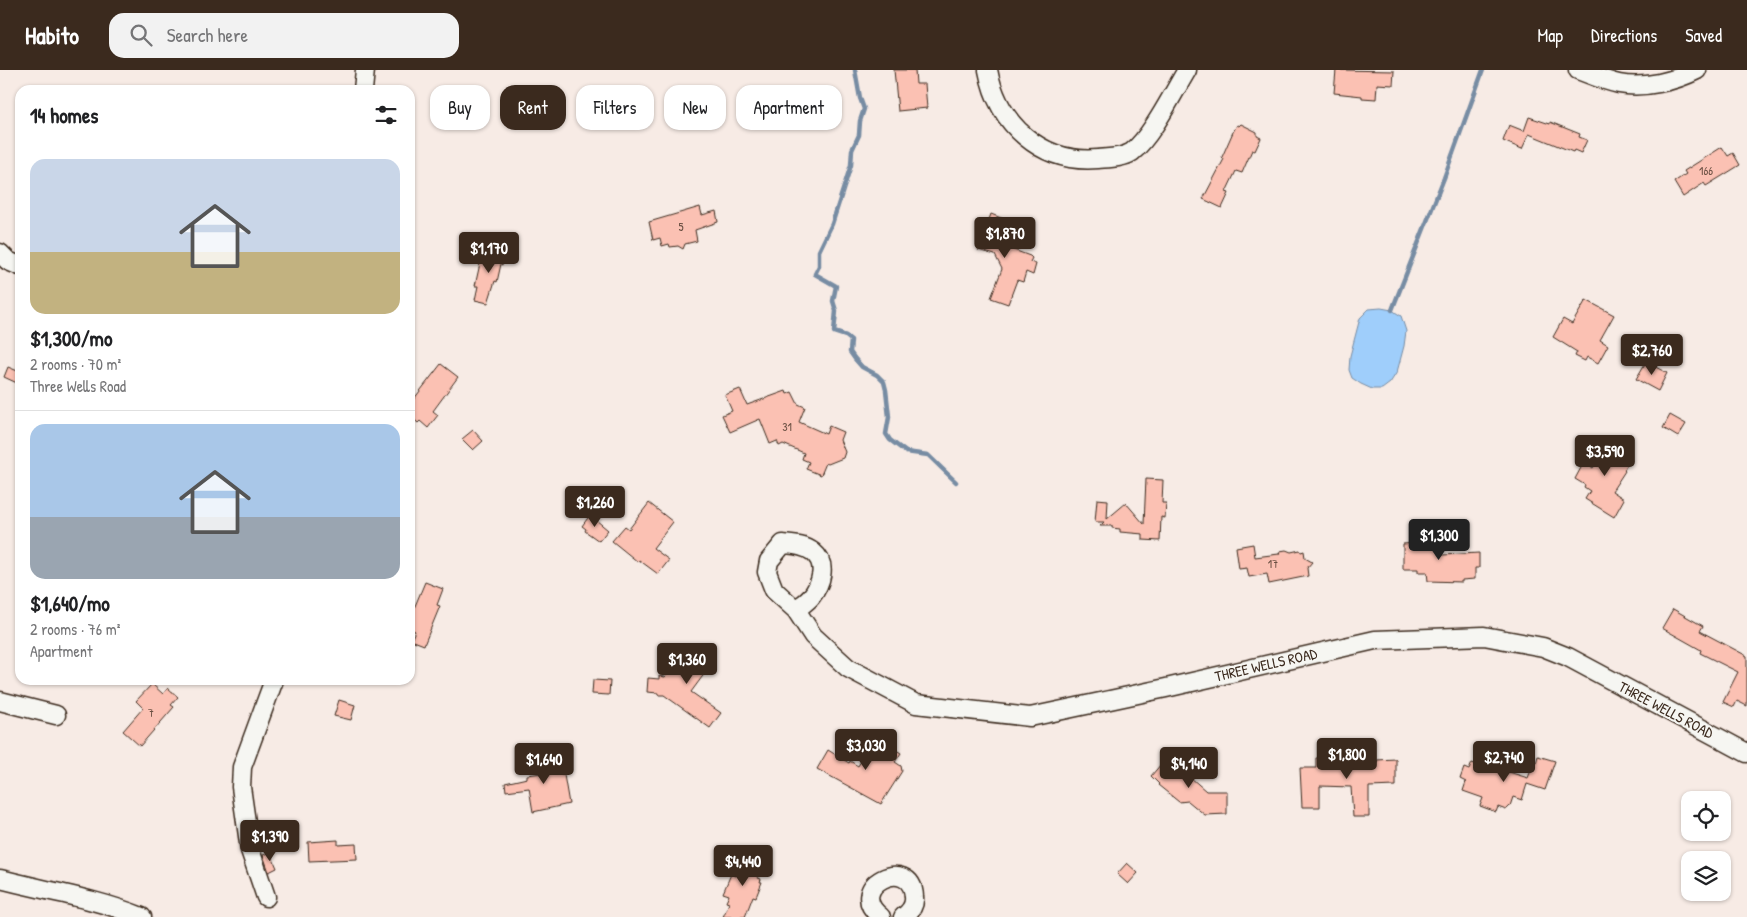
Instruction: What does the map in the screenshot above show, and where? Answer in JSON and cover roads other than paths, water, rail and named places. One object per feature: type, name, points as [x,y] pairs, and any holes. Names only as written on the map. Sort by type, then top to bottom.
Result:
[{"type":"street","points":[[363,85],[365,70]]},
{"type":"street","points":[[988,70],[992,88],[1000,106],[1023,135],[1038,146],[1057,155],[1074,159],[1093,160],[1113,158],[1130,153],[1145,140],[1187,70]]},
{"type":"street","points":[[1578,70],[1621,85],[1645,85],[1668,81],[1697,70]]},
{"type":"street","points":[[0,253],[8,261],[15,264]]},
{"type":"street","name":"THREE WELLS ROAD","points":[[796,610],[813,636],[848,668],[916,704],[1030,716],[1166,688],[1376,640],[1484,636],[1543,647],[1568,657],[1747,753]]},
{"type":"street","points":[[266,897],[250,850],[241,787],[242,767],[272,685]]},
{"type":"street","points":[[0,701],[56,715]]},
{"type":"street","points":[[881,917],[872,907],[870,901],[871,892],[879,880],[892,876],[906,881],[913,892],[914,901],[912,907],[903,917]]},
{"type":"street","points":[[0,879],[102,904],[142,917]]},
{"type":"water","points":[[1381,308],[1392,310],[1401,316],[1406,331],[1397,372],[1390,383],[1382,389],[1372,389],[1352,378],[1349,370],[1350,356],[1360,318],[1369,309]]},
{"type":"waterway","points":[[855,70],[864,109],[860,121],[859,135],[852,150],[851,165],[832,224],[819,251],[819,266],[815,274],[836,286],[833,301],[836,311],[834,332],[851,340],[850,352],[855,359],[862,367],[877,375],[884,382],[889,417],[886,434],[890,440],[906,452],[928,455],[956,482]]},
{"type":"waterway","points":[[1392,310],[1444,178],[1483,70]]}]
